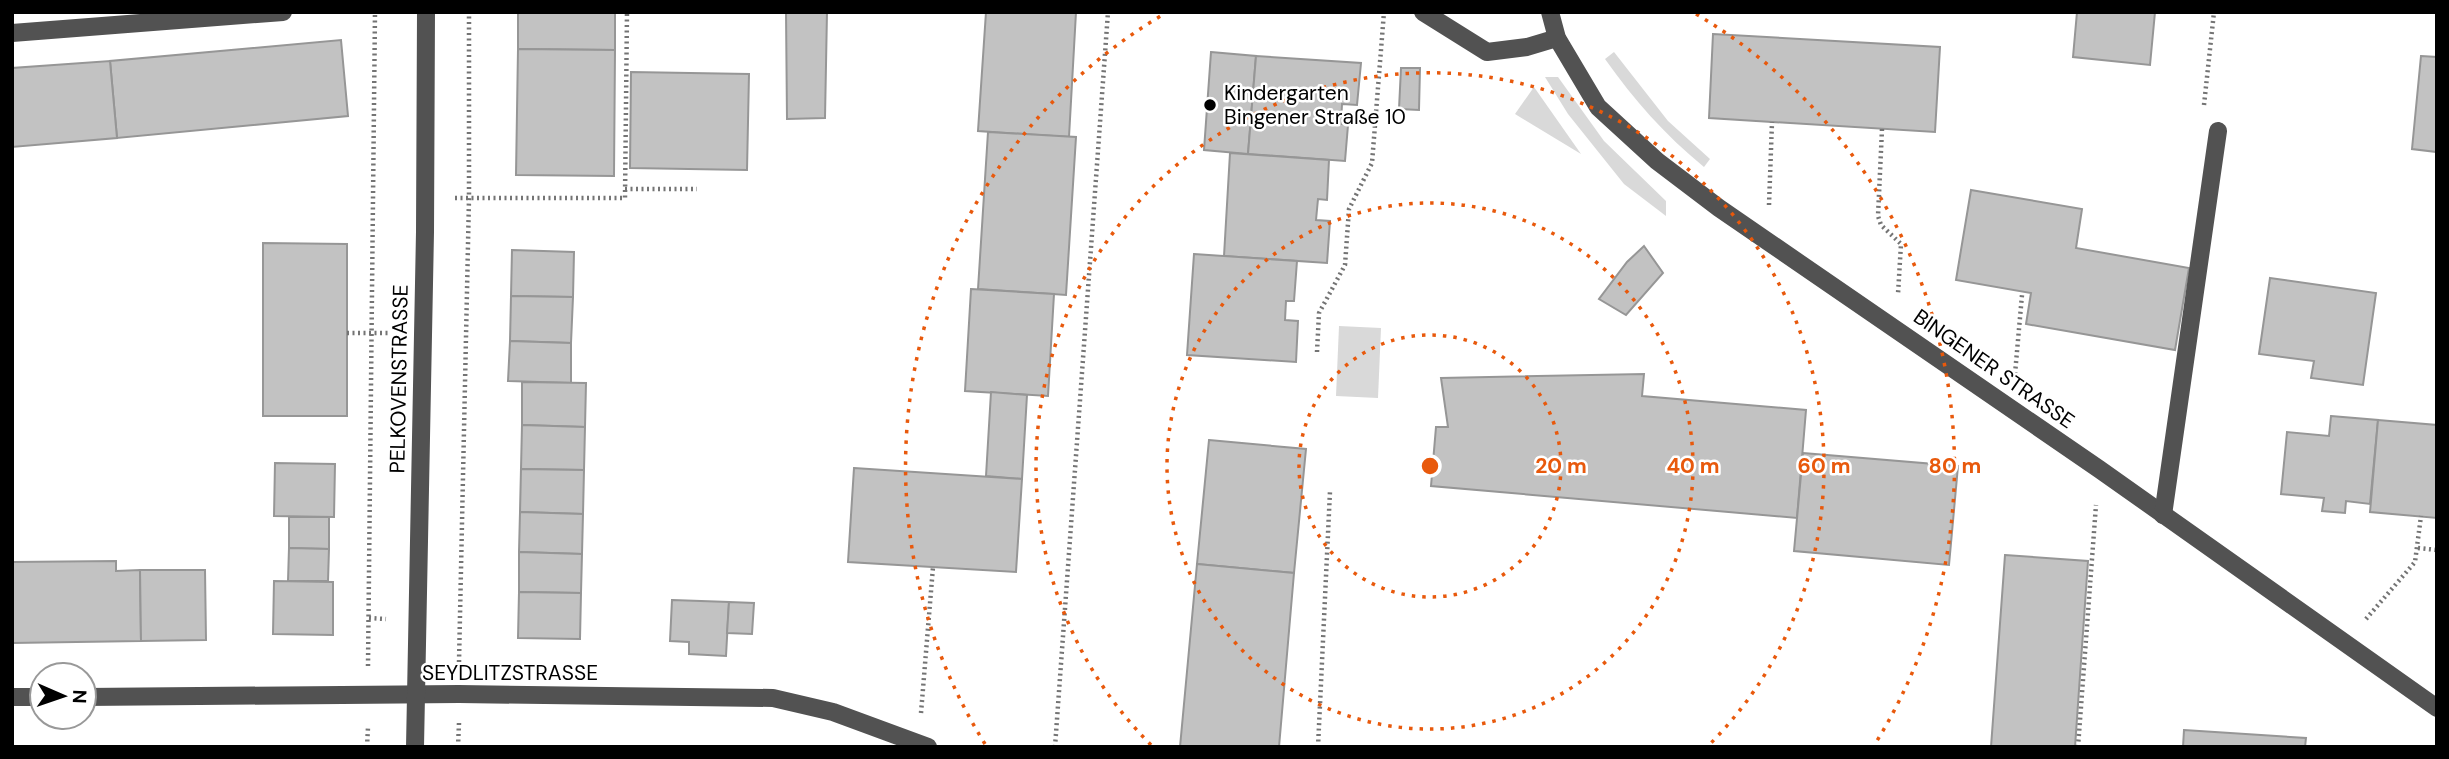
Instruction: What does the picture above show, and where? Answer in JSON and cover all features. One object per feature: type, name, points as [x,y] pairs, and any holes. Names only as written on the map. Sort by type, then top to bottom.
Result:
[{"type":"street","points":[[12,33],[136,18],[283,12]]},
{"type":"street","name":"PELKOVENSTRASSE","points":[[415,747],[426,198],[426,12]]},
{"type":"street","points":[[1423,12],[1487,52],[1527,47],[1557,37]]},
{"type":"street","name":"BINGENER STRASSE","points":[[1550,12],[1557,37],[1598,107],[1657,161],[1767,241],[2099,469],[2437,708]]},
{"type":"street","points":[[2163,515],[2218,131]]},
{"type":"street","name":"SEYDLITZSTRASSE","points":[[98,697],[459,694],[773,698],[833,712],[924,745]]},
{"type":"path","points":[[367,747],[375,12]]},
{"type":"path","points":[[458,747],[469,198],[468,12]]},
{"type":"path","points":[[426,198],[625,198],[627,12]]},
{"type":"path","points":[[1055,747],[1108,12]]},
{"type":"path","points":[[1317,352],[1319,313],[1345,265],[1349,209],[1372,163],[1384,12]]},
{"type":"path","points":[[2214,12],[2203,115],[2218,131]]},
{"type":"path","points":[[1767,241],[1772,122]]},
{"type":"path","points":[[1882,128],[1878,216],[1881,225],[1901,244],[1896,329]]},
{"type":"path","points":[[625,189],[697,189]]},
{"type":"path","points":[[2012,409],[2022,295]]},
{"type":"path","points":[[346,333],[423,334]]},
{"type":"path","points":[[2078,747],[2099,469]]},
{"type":"path","points":[[1318,747],[1330,491]]},
{"type":"path","points":[[2346,643],[2415,562],[2421,516]]},
{"type":"path","points":[[2418,548],[2437,550]]},
{"type":"path","points":[[924,745],[933,567]]},
{"type":"shaded area","points":[[1614,52],[1668,121],[1710,159],[1704,167],[1663,130],[1627,89],[1605,59]]},
{"type":"shaded area","points":[[1545,77],[1558,77],[1604,141],[1666,201],[1666,216],[1624,184],[1568,114]]},
{"type":"shaded area","points":[[1534,87],[1581,154],[1515,114]]},
{"type":"shaded area","points":[[1339,326],[1381,328],[1378,398],[1336,396]]},
{"type":"building","points":[[518,12],[615,12],[615,50],[518,49]]},
{"type":"building","points":[[786,12],[827,12],[825,118],[787,119]]},
{"type":"building","points":[[986,12],[1076,12],[1069,137],[978,131]]},
{"type":"building","points":[[2077,12],[2155,12],[2150,65],[2073,57]]},
{"type":"building","points":[[1713,34],[1940,47],[1935,132],[1709,118]]},
{"type":"building","points":[[341,40],[348,116],[117,138],[110,61]]},
{"type":"building","points":[[518,49],[615,50],[614,176],[516,175]]},
{"type":"building","points":[[1211,52],[1256,56],[1248,154],[1204,150]]},
{"type":"building","points":[[1256,56],[1361,63],[1357,105],[1342,104],[1341,124],[1348,125],[1345,161],[1248,154]]},
{"type":"building","points":[[2421,56],[2437,57],[2437,152],[2412,149]]},
{"type":"building","points":[[110,61],[117,138],[12,147],[12,68]]},
{"type":"building","points":[[1401,68],[1420,68],[1419,110],[1399,109]]},
{"type":"building","points":[[631,72],[749,74],[747,170],[630,168]]},
{"type":"building","points":[[988,132],[1076,137],[1066,295],[978,289]]},
{"type":"building","points":[[1230,153],[1329,160],[1327,200],[1318,199],[1316,220],[1330,221],[1327,263],[1224,256]]},
{"type":"building","points":[[1971,190],[2082,209],[2076,248],[2189,268],[2175,350],[2026,324],[2031,293],[1956,280]]},
{"type":"building","points":[[263,243],[347,244],[347,416],[263,416]]},
{"type":"building","points":[[1644,246],[1663,273],[1626,315],[1599,299],[1627,262]]},
{"type":"building","points":[[512,250],[574,252],[573,297],[511,296]]},
{"type":"building","points":[[1194,254],[1297,261],[1294,301],[1286,301],[1285,320],[1298,321],[1296,362],[1187,355]]},
{"type":"building","points":[[2270,278],[2376,293],[2363,385],[2311,378],[2314,361],[2259,354]]},
{"type":"building","points":[[971,289],[1054,294],[1048,396],[965,391]]},
{"type":"building","points":[[511,296],[573,297],[571,343],[510,341]]},
{"type":"building","points":[[510,341],[571,343],[571,383],[508,381]]},
{"type":"building","points":[[1644,374],[1642,396],[1806,410],[1797,518],[1431,486],[1436,427],[1448,427],[1441,378]]},
{"type":"building","points":[[522,382],[586,383],[585,427],[522,425]]},
{"type":"building","points":[[991,392],[1027,395],[1022,479],[986,476]]},
{"type":"building","points":[[2331,416],[2378,420],[2370,504],[2346,501],[2345,513],[2322,511],[2324,498],[2281,494],[2287,432],[2329,436]]},
{"type":"building","points":[[2378,420],[2437,425],[2437,518],[2370,512]]},
{"type":"building","points":[[522,425],[585,427],[584,470],[521,469]]},
{"type":"building","points":[[1209,440],[1306,449],[1294,573],[1197,564]]},
{"type":"building","points":[[1803,453],[1958,466],[1949,565],[1794,551]]},
{"type":"building","points":[[275,463],[335,464],[334,517],[274,516]]},
{"type":"building","points":[[854,468],[1022,479],[1016,572],[848,562]]},
{"type":"building","points":[[521,469],[584,470],[583,514],[520,512]]},
{"type":"building","points":[[520,512],[583,514],[582,554],[519,552]]},
{"type":"building","points":[[289,517],[329,517],[329,549],[289,548]]},
{"type":"building","points":[[289,548],[329,549],[328,581],[288,581]]},
{"type":"building","points":[[519,552],[582,554],[581,593],[519,592]]},
{"type":"building","points":[[2005,555],[2088,561],[2075,747],[1991,747]]},
{"type":"building","points":[[116,561],[116,571],[140,570],[141,641],[12,643],[12,562]]},
{"type":"building","points":[[1197,564],[1294,573],[1279,747],[1180,747]]},
{"type":"building","points":[[140,570],[205,570],[206,640],[141,641]]},
{"type":"building","points":[[274,581],[333,582],[333,635],[273,634]]},
{"type":"building","points":[[519,592],[581,593],[580,639],[518,638]]},
{"type":"building","points":[[672,600],[729,602],[726,656],[689,654],[689,642],[670,641]]},
{"type":"building","points":[[729,602],[754,603],[752,634],[727,633]]},
{"type":"building","points":[[2184,730],[2306,738],[2305,747],[2183,747]]},
{"type":"place","name":"Kindergarten Bingener Straße 10","points":[[1210,105]]}]
